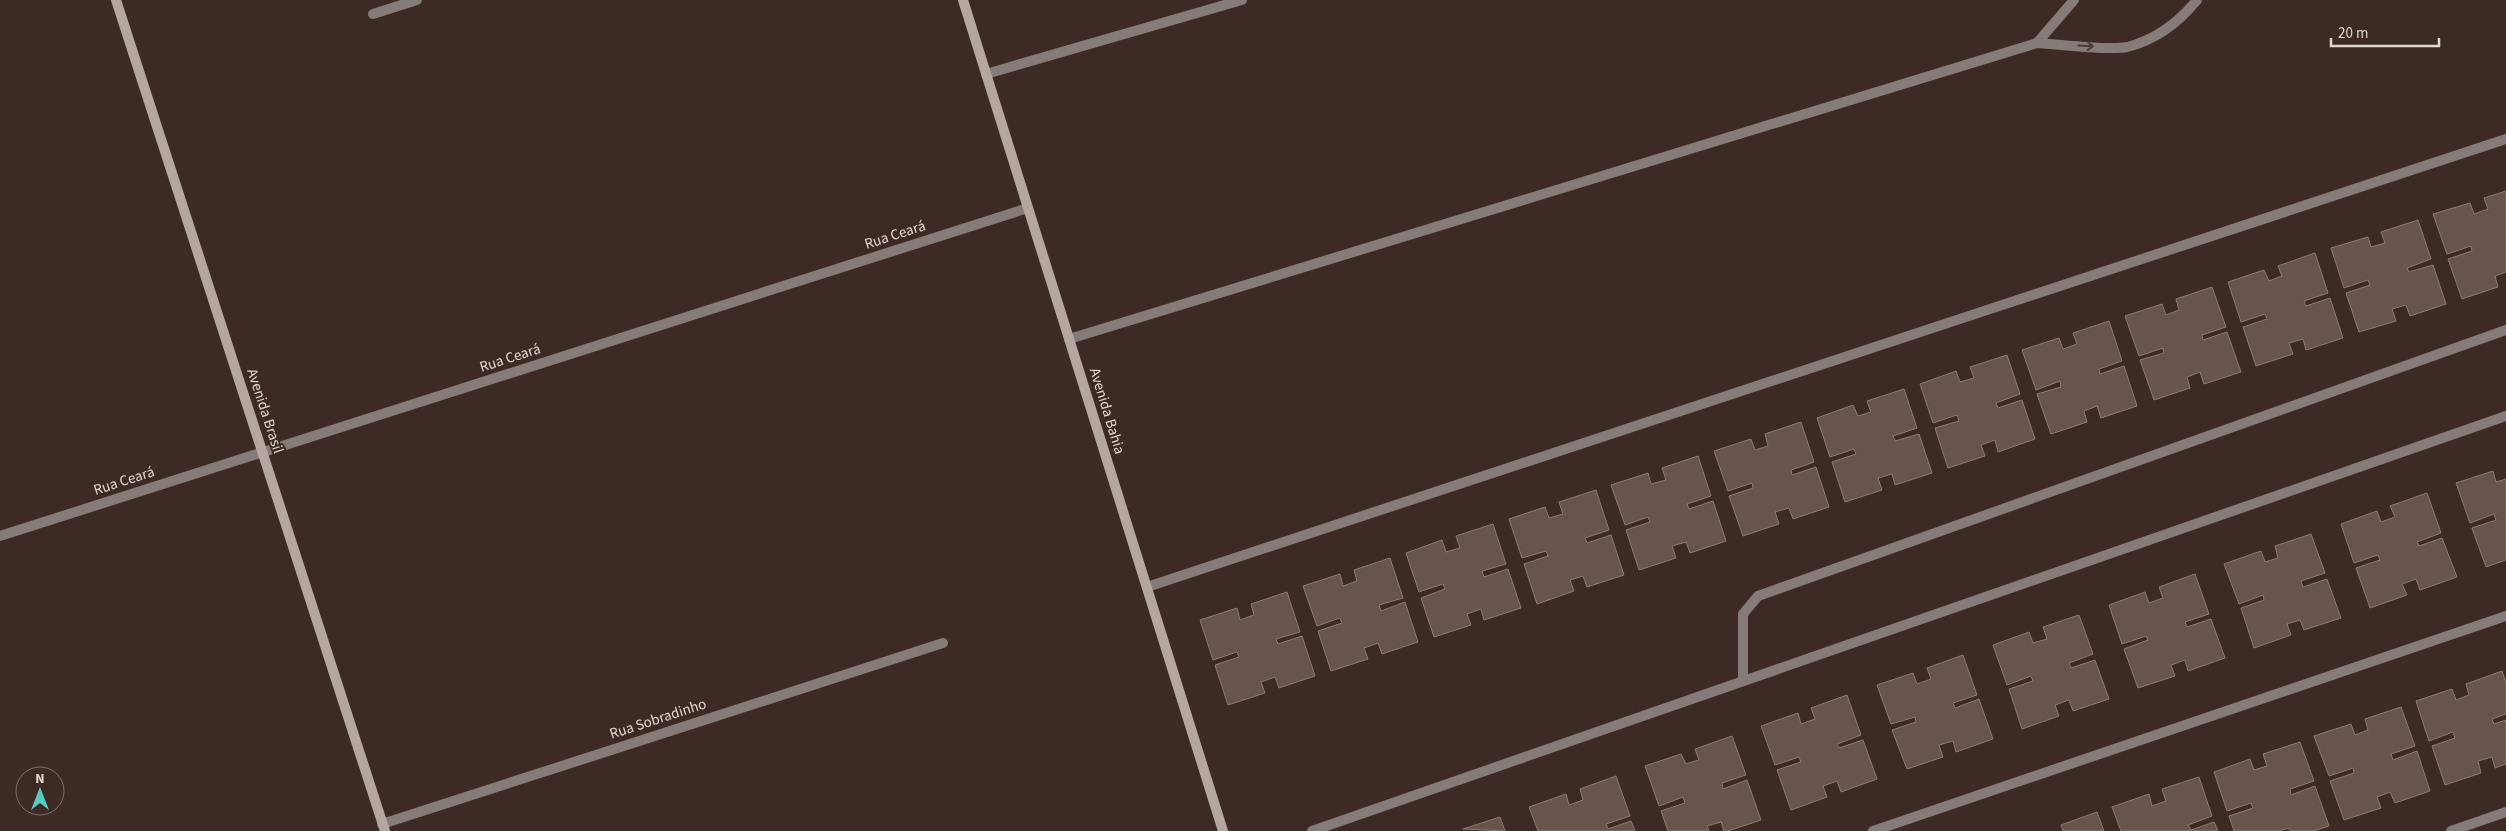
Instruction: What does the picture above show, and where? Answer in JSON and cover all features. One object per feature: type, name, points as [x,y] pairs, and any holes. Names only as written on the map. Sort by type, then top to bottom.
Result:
[{"type":"street","name":"Avenida Brasil","points":[[116,0],[383,828]]},
{"type":"street","points":[[373,14],[417,0]]},
{"type":"street","name":"Avenida Bahia","points":[[963,0],[1223,831]]},
{"type":"street","points":[[986,74],[1242,0]]},
{"type":"street","points":[[2037,43],[2074,0]]},
{"type":"street","points":[[1069,339],[2037,43],[2126,47],[2157,35],[2185,15],[2197,0]]},
{"type":"street","points":[[1147,587],[2506,139]]},
{"type":"street","name":"Rua Ceará","points":[[0,536],[1028,208]]},
{"type":"street","points":[[1743,681],[1743,614],[1758,596],[2506,330]]},
{"type":"street","points":[[1312,831],[2506,416]]},
{"type":"street","points":[[1873,831],[2506,616]]},
{"type":"street","name":"Rua Sobradinho","points":[[383,828],[943,643]]},
{"type":"street","points":[[2451,831],[2506,812]]},
{"type":"building","points":[[2506,191],[2506,272],[2495,276],[2498,287],[2462,299],[2448,259],[2472,251],[2471,246],[2447,254],[2433,214],[2470,203],[2474,214],[2488,209],[2484,198]]},
{"type":"building","points":[[2418,220],[2431,259],[2407,268],[2409,272],[2433,265],[2446,304],[2410,316],[2406,305],[2392,309],[2396,321],[2359,332],[2346,293],[2370,285],[2368,280],[2344,288],[2331,248],[2368,237],[2371,247],[2385,243],[2381,232]]},
{"type":"building","points":[[2315,253],[2328,293],[2304,301],[2306,306],[2330,298],[2343,338],[2306,350],[2303,339],[2289,343],[2293,354],[2256,366],[2243,327],[2267,319],[2265,314],[2241,322],[2228,282],[2264,270],[2269,281],[2282,276],[2278,266]]},
{"type":"building","points":[[2212,287],[2226,327],[2202,335],[2203,340],[2227,332],[2241,372],[2204,384],[2200,372],[2187,377],[2190,388],[2154,400],[2140,360],[2164,353],[2163,348],[2139,356],[2125,316],[2162,304],[2166,315],[2179,310],[2176,299]]},
{"type":"building","points":[[2109,321],[2122,361],[2099,369],[2100,374],[2124,366],[2137,406],[2101,418],[2097,406],[2084,411],[2087,422],[2051,434],[2037,394],[2061,387],[2060,381],[2036,390],[2022,350],[2059,338],[2063,349],[2077,344],[2073,333]]},
{"type":"building","points":[[2007,355],[2020,394],[1996,403],[1998,408],[2022,400],[2035,439],[1998,452],[1995,440],[1981,445],[1985,456],[1948,468],[1935,428],[1959,421],[1957,415],[1933,423],[1920,384],[1956,371],[1960,382],[1974,378],[1970,367]]},
{"type":"building","points":[[1904,389],[1917,428],[1893,436],[1895,441],[1919,434],[1932,473],[1895,485],[1892,474],[1878,478],[1882,490],[1845,502],[1832,462],[1856,454],[1854,449],[1830,457],[1817,418],[1853,405],[1858,416],[1871,412],[1867,401]]},
{"type":"building","points":[[1801,422],[1814,462],[1791,470],[1792,475],[1816,467],[1829,507],[1793,519],[1789,508],[1775,512],[1779,524],[1743,536],[1729,496],[1753,488],[1752,483],[1728,491],[1714,451],[1751,439],[1755,450],[1768,446],[1765,434]]},
{"type":"building","points":[[1698,456],[1711,496],[1687,504],[1689,509],[1713,501],[1726,541],[1690,553],[1686,542],[1672,546],[1676,558],[1639,570],[1626,530],[1650,522],[1648,517],[1625,525],[1611,485],[1648,473],[1651,484],[1666,480],[1662,468]]},
{"type":"building","points":[[2493,471],[2496,482],[2506,479],[2506,560],[2486,567],[2472,528],[2496,520],[2494,514],[2470,523],[2456,483]]},
{"type":"building","points":[[1596,490],[1609,530],[1585,538],[1587,543],[1611,535],[1624,575],[1587,587],[1583,576],[1570,580],[1574,591],[1537,604],[1524,564],[1548,556],[1546,551],[1522,558],[1509,519],[1545,507],[1549,518],[1563,514],[1559,502]]},
{"type":"building","points":[[2427,493],[2441,533],[2417,542],[2419,546],[2442,538],[2457,577],[2420,590],[2416,579],[2402,584],[2407,595],[2370,608],[2356,568],[2380,560],[2378,555],[2354,563],[2341,524],[2377,511],[2381,522],[2395,517],[2390,506]]},
{"type":"building","points":[[1493,524],[1506,564],[1482,571],[1484,577],[1508,569],[1521,608],[1484,620],[1481,609],[1467,614],[1471,625],[1434,637],[1421,598],[1445,589],[1443,584],[1419,592],[1406,553],[1442,540],[1446,552],[1460,548],[1456,536]]},
{"type":"building","points":[[2311,534],[2325,573],[2301,581],[2303,587],[2327,579],[2341,618],[2304,630],[2300,620],[2287,624],[2291,635],[2254,648],[2241,608],[2264,600],[2263,595],[2239,604],[2224,564],[2261,551],[2265,562],[2278,558],[2275,546]]},
{"type":"building","points":[[1390,558],[1403,598],[1379,605],[1381,611],[1405,602],[1418,642],[1382,654],[1378,643],[1364,648],[1368,659],[1331,671],[1318,631],[1342,623],[1340,618],[1317,626],[1303,586],[1340,574],[1343,586],[1357,581],[1354,570]]},
{"type":"building","points":[[2195,574],[2209,614],[2185,622],[2187,627],[2211,619],[2225,658],[2188,671],[2185,660],[2171,665],[2175,676],[2138,688],[2124,649],[2148,640],[2146,636],[2122,644],[2109,605],[2145,592],[2149,603],[2163,598],[2159,587]]},
{"type":"building","points":[[1287,592],[1300,632],[1276,639],[1278,644],[1302,636],[1315,676],[1279,688],[1275,677],[1261,682],[1265,693],[1228,705],[1215,665],[1239,657],[1237,652],[1213,660],[1200,620],[1237,608],[1240,620],[1254,615],[1251,604]]},
{"type":"building","points":[[2079,615],[2093,654],[2069,663],[2071,668],[2095,660],[2109,699],[2073,711],[2069,700],[2055,705],[2059,716],[2022,729],[2009,689],[2033,681],[2031,676],[2007,685],[1993,645],[2029,632],[2033,643],[2047,639],[2043,627]]},
{"type":"building","points":[[1963,655],[1977,695],[1953,703],[1955,708],[1979,699],[1993,739],[1956,752],[1953,741],[1939,745],[1943,757],[1907,769],[1892,730],[1916,722],[1915,717],[1891,724],[1877,685],[1913,673],[1917,684],[1931,679],[1927,668]]},
{"type":"building","points":[[2502,671],[2506,683],[2506,714],[2492,719],[2494,724],[2506,720],[2506,764],[2495,768],[2492,757],[2478,761],[2481,773],[2445,785],[2432,746],[2455,738],[2453,732],[2429,741],[2416,701],[2452,689],[2456,700],[2469,695],[2466,684]]},
{"type":"building","points":[[1847,695],[1861,735],[1837,744],[1839,748],[1863,740],[1877,779],[1841,792],[1837,781],[1823,786],[1827,797],[1791,810],[1777,770],[1801,762],[1799,757],[1775,765],[1761,726],[1798,713],[1801,724],[1815,719],[1811,708]]},
{"type":"building","points":[[2401,707],[2415,746],[2391,754],[2393,760],[2417,751],[2430,791],[2395,803],[2390,792],[2377,797],[2381,808],[2344,820],[2330,781],[2354,773],[2353,768],[2329,776],[2314,736],[2351,724],[2355,735],[2368,730],[2365,719]]},
{"type":"building","points":[[1732,736],[1746,775],[1722,783],[1723,789],[1747,780],[1761,820],[1728,831],[1724,831],[1721,822],[1707,826],[1709,831],[1668,831],[1661,811],[1685,803],[1683,797],[1659,806],[1645,766],[1681,754],[1686,764],[1699,760],[1695,749]]},
{"type":"building","points":[[2300,742],[2314,781],[2290,789],[2291,795],[2315,786],[2329,826],[2314,831],[2290,831],[2289,828],[2279,831],[2234,831],[2229,816],[2253,808],[2251,803],[2227,811],[2214,772],[2250,759],[2254,770],[2267,766],[2263,754]]},
{"type":"building","points":[[1616,776],[1630,816],[1606,824],[1608,829],[1631,821],[1635,831],[1538,831],[1529,807],[1566,794],[1569,805],[1583,800],[1580,789]]},
{"type":"building","points":[[2199,777],[2212,816],[2188,825],[2191,830],[2214,822],[2218,831],[2121,831],[2112,807],[2149,794],[2152,806],[2166,801],[2162,789]]},
{"type":"building","points":[[2097,812],[2104,831],[2063,831],[2061,825]]},
{"type":"building","points":[[1500,817],[1505,831],[1463,829]]}]
